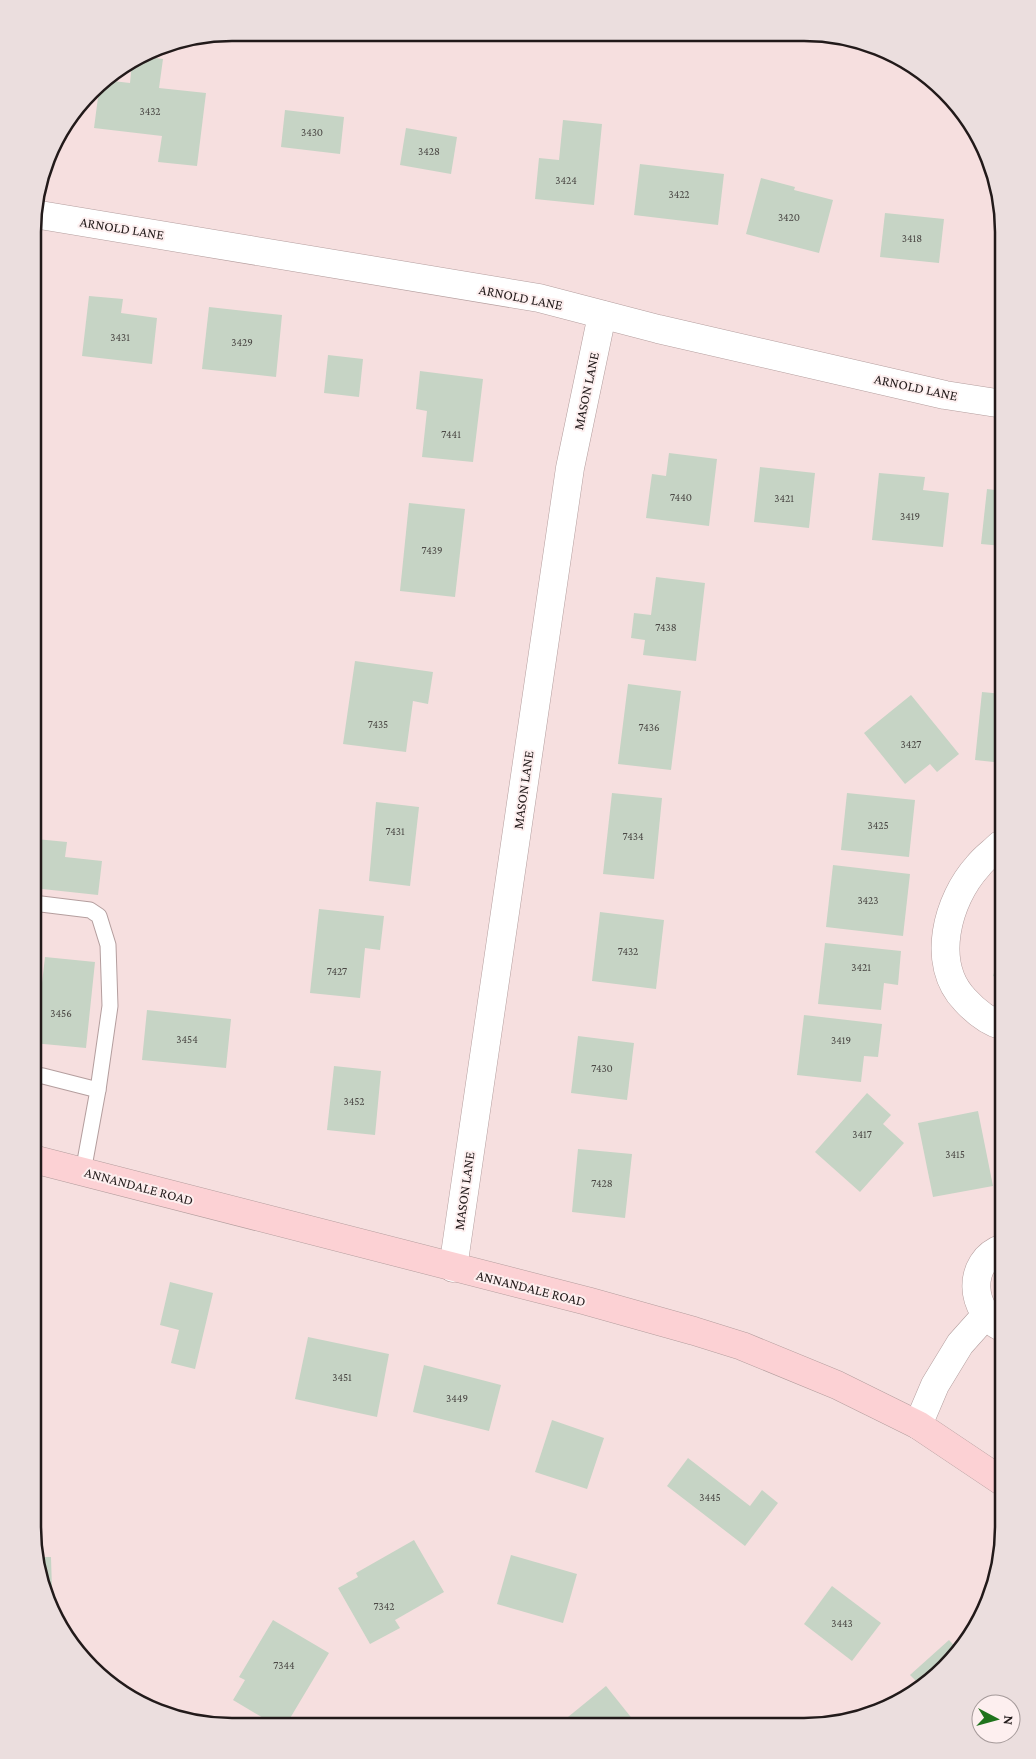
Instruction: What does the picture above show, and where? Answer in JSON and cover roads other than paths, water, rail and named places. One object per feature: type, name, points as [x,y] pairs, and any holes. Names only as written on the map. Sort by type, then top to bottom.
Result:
[{"type":"main road","name":"ANNANDALE ROAD","points":[[41,1161],[452,1268],[587,1301],[742,1346],[836,1385],[918,1425],[995,1477]]},
{"type":"street","name":"ARNOLD LANE","points":[[42,215],[540,298],[658,329],[945,395],[995,403]]},
{"type":"street","name":"MASON LANE","points":[[452,1268],[570,468],[602,315]]},
{"type":"street","points":[[995,850],[976,867],[960,892],[948,922],[944,953],[949,974],[960,995],[974,1010],[995,1022]]},
{"type":"street","points":[[918,1425],[935,1385],[960,1344],[994,1322],[976,1296],[976,1279],[982,1264],[995,1252]]},
{"type":"lane","points":[[41,904],[90,910],[99,916],[108,945],[110,1006],[98,1090],[83,1172]]},
{"type":"lane","points":[[41,1076],[98,1090]]}]
